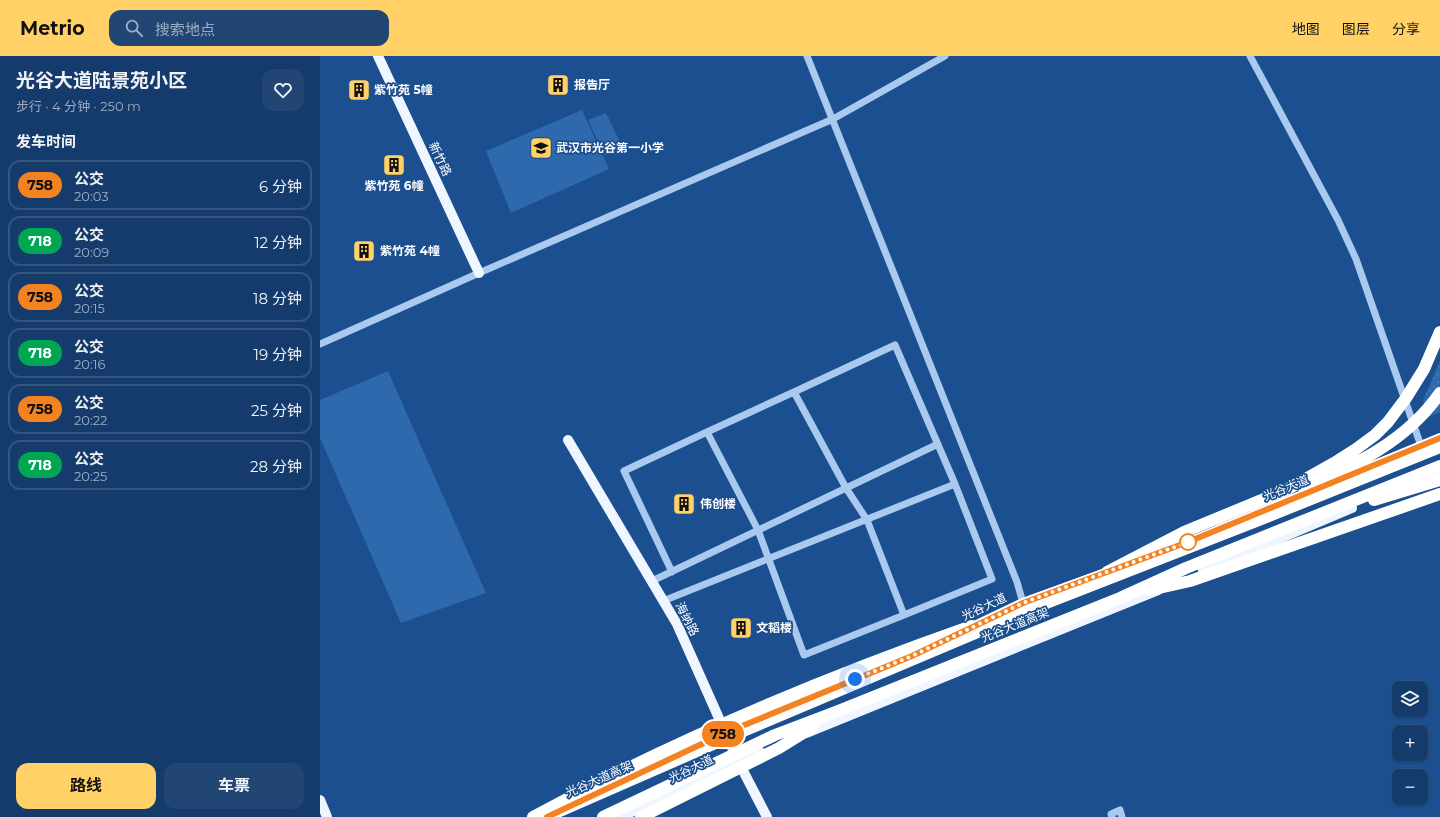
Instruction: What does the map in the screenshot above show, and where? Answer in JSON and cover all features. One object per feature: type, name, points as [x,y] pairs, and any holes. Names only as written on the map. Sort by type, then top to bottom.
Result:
[{"type":"highway","points":[[1049,602],[1184,532],[1286,490],[1356,449],[1375,435],[1388,422],[1406,398],[1424,369],[1440,332]]},
{"type":"highway","points":[[1049,602],[1360,461],[1380,450],[1404,432],[1420,418],[1440,393]]},
{"type":"highway","name":"光谷大道高架","points":[[546,817],[736,734],[1049,602],[1262,519],[1440,447]]},
{"type":"highway","name":"光谷大道高架","points":[[603,817],[775,735],[1120,598],[1186,568],[1440,466]]},
{"type":"highway","points":[[1289,527],[1440,480]]},
{"type":"highway","points":[[1120,598],[1190,581],[1440,494]]},
{"type":"highway","points":[[533,817],[575,794],[678,744],[774,702],[893,654],[979,624]]},
{"type":"highway","points":[[641,817],[779,748],[838,711]]},
{"type":"main road","name":"新竹路","points":[[378,56],[479,273]]},
{"type":"main road","name":"光谷大道","points":[[546,817],[725,733],[912,656],[1023,603],[1188,542],[1440,438]]},
{"type":"main road","name":"海纳路","points":[[568,440],[677,624],[738,761],[767,817]]},
{"type":"main road","name":"光谷大道","points":[[621,817],[738,761],[1128,603],[1375,498],[1440,473]]},
{"type":"main road","points":[[320,800],[327,817]]},
{"type":"street","points":[[807,56],[1017,582],[1023,603]]},
{"type":"street","points":[[320,344],[479,273],[833,120],[945,56]]},
{"type":"street","points":[[1250,56],[1338,220],[1356,260],[1421,446]]},
{"type":"street","points":[[672,572],[624,471],[707,432],[895,345],[955,484],[992,579],[804,655],[758,530],[707,432]]},
{"type":"street","points":[[794,392],[846,488],[867,520],[904,615]]},
{"type":"street","points":[[652,581],[938,444]]},
{"type":"street","points":[[664,601],[955,484]]},
{"type":"street","points":[[1112,816],[1121,814]]},
{"type":"shaded area","points":[[582,110],[609,169],[511,213],[486,151]]},
{"type":"shaded area","points":[[606,113],[623,148],[605,156],[588,120]]},
{"type":"shaded area","points":[[1440,361],[1440,412],[1429,417],[1423,400]]},
{"type":"shaded area","points":[[388,371],[486,593],[401,623],[320,438],[320,400]]},
{"type":"bus line","name":"758","points":[[547,817],[725,733],[912,656],[1023,603],[1188,542],[1440,438]]},
{"type":"place","name":"报告厅","points":[[558,85]]},
{"type":"place","name":"紫竹苑 5幢","points":[[359,90]]},
{"type":"place","name":"武汉市光谷第一小学","points":[[541,148]]},
{"type":"place","name":"紫竹苑 6幢","points":[[394,165]]},
{"type":"place","name":"紫竹苑 4幢","points":[[364,251]]},
{"type":"place","name":"伟创楼","points":[[684,504]]},
{"type":"place","name":"文韬楼","points":[[741,628]]},
{"type":"route","points":[[855,679],[912,656],[1023,603],[1188,542]]}]
